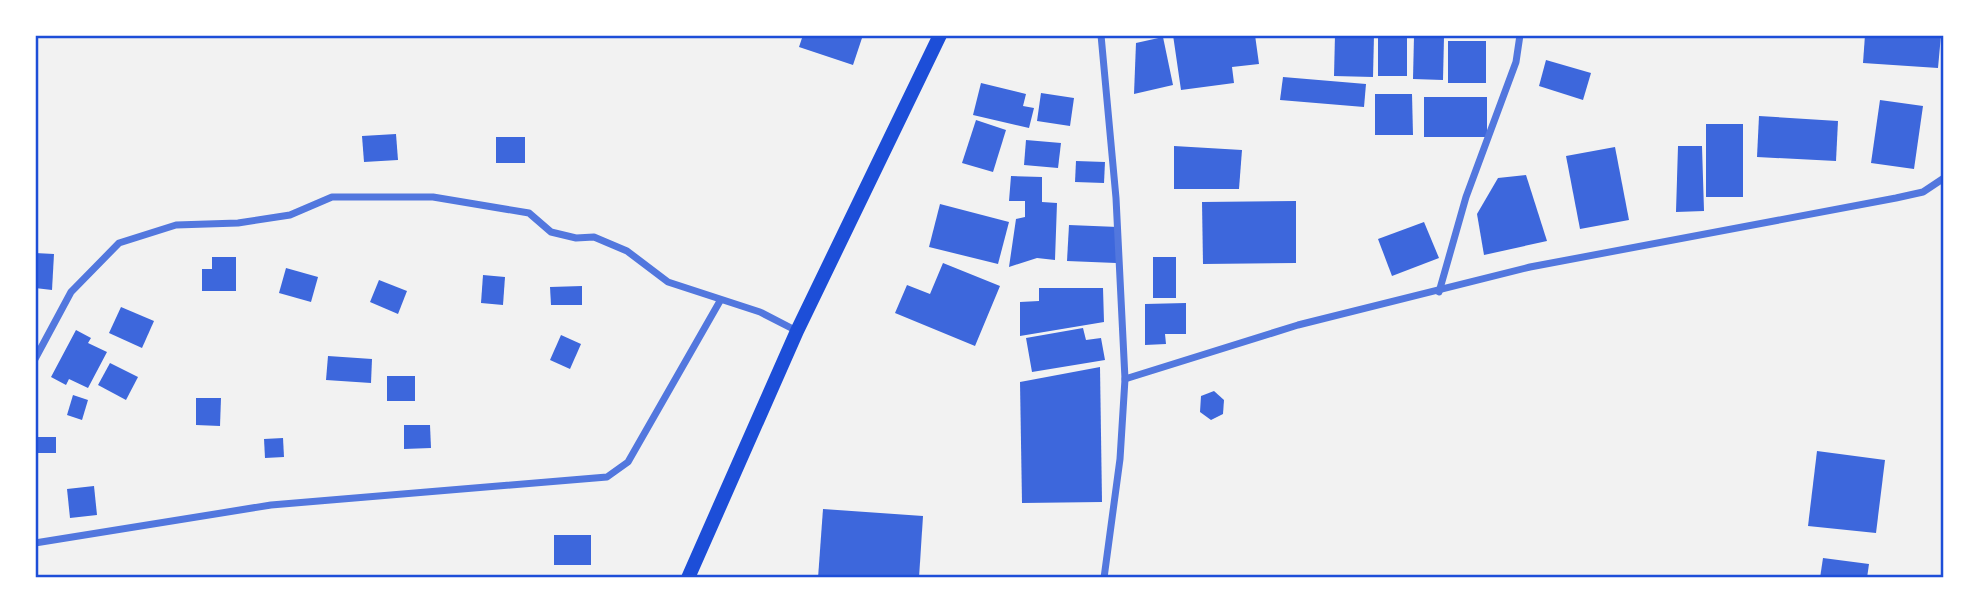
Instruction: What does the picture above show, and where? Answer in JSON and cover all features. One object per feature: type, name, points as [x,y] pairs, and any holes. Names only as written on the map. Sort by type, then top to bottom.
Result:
[{"type":"main road","points":[[688,578],[797,331],[940,35]]},
{"type":"street","points":[[1101,35],[1116,198],[1125,379],[1120,459],[1104,578]]},
{"type":"street","points":[[1439,292],[1466,197],[1516,62],[1520,35]]},
{"type":"street","points":[[1125,379],[1298,325],[1439,292],[1530,267],[1896,198],[1923,192],[1944,178]]},
{"type":"street","points":[[35,359],[71,292],[119,243],[176,225],[238,223],[290,215],[332,197],[433,197],[529,213],[551,232],[576,238],[594,237],[627,251],[668,282],[760,312],[797,331]]},
{"type":"street","points":[[35,543],[271,505],[607,477],[628,461],[720,301]]},
{"type":"building","points":[[803,35],[863,35],[853,65],[799,47]]},
{"type":"building","points":[[1173,35],[1255,35],[1259,64],[1232,67],[1234,83],[1181,90]]},
{"type":"building","points":[[1335,35],[1374,35],[1373,77],[1334,76]]},
{"type":"building","points":[[1378,35],[1407,35],[1407,76],[1378,76]]},
{"type":"building","points":[[1865,35],[1941,35],[1938,68],[1863,63]]},
{"type":"building","points":[[1414,36],[1444,37],[1443,80],[1413,79]]},
{"type":"building","points":[[1163,37],[1173,85],[1134,94],[1136,43]]},
{"type":"building","points":[[1448,41],[1486,41],[1486,83],[1448,83]]},
{"type":"building","points":[[1546,60],[1591,73],[1583,100],[1539,86]]},
{"type":"building","points":[[1283,77],[1366,84],[1364,107],[1280,100]]},
{"type":"building","points":[[981,83],[1026,94],[1023,106],[1034,108],[1029,128],[973,115]]},
{"type":"building","points":[[1041,93],[1074,98],[1070,126],[1037,121]]},
{"type":"building","points":[[1375,94],[1412,94],[1413,135],[1375,135]]},
{"type":"building","points":[[1424,97],[1487,97],[1487,137],[1424,137]]},
{"type":"building","points":[[1880,100],[1923,106],[1914,169],[1871,163]]},
{"type":"building","points":[[1759,116],[1838,121],[1836,161],[1757,157]]},
{"type":"building","points":[[976,120],[1006,130],[993,172],[962,163]]},
{"type":"building","points":[[1706,124],[1743,124],[1743,197],[1706,197]]},
{"type":"building","points":[[396,134],[398,160],[364,162],[362,136]]},
{"type":"building","points":[[496,137],[525,137],[525,163],[496,163]]},
{"type":"building","points":[[1026,140],[1061,143],[1058,168],[1024,165]]},
{"type":"building","points":[[1174,146],[1242,150],[1239,189],[1174,189]]},
{"type":"building","points":[[1678,146],[1702,146],[1704,211],[1676,212]]},
{"type":"building","points":[[1615,147],[1629,220],[1580,229],[1566,156]]},
{"type":"building","points":[[1076,161],[1105,162],[1104,183],[1075,182]]},
{"type":"building","points":[[1526,175],[1547,241],[1484,255],[1477,214],[1498,178]]},
{"type":"building","points":[[1011,176],[1042,177],[1042,202],[1057,203],[1055,260],[1037,258],[1009,267],[1016,219],[1025,217],[1025,201],[1009,201]]},
{"type":"building","points":[[1296,201],[1296,263],[1203,264],[1202,202]]},
{"type":"building","points":[[940,204],[1009,222],[998,264],[929,247]]},
{"type":"building","points":[[1424,222],[1439,258],[1392,276],[1378,239]]},
{"type":"building","points":[[1069,225],[1118,227],[1116,263],[1067,261]]},
{"type":"building","points":[[35,253],[54,254],[52,290],[35,288]]},
{"type":"building","points":[[212,257],[236,257],[236,291],[202,291],[202,269],[212,269]]},
{"type":"building","points":[[1153,257],[1176,257],[1176,298],[1153,298]]},
{"type":"building","points":[[943,263],[1000,286],[975,346],[895,313],[907,285],[930,294]]},
{"type":"building","points":[[286,268],[318,277],[311,302],[279,293]]},
{"type":"building","points":[[483,275],[505,277],[503,305],[481,303]]},
{"type":"building","points":[[379,280],[407,291],[398,314],[370,302]]},
{"type":"building","points":[[582,286],[582,305],[551,305],[550,287]]},
{"type":"building","points":[[1039,288],[1103,288],[1104,322],[1020,336],[1020,302],[1039,301]]},
{"type":"building","points":[[1186,303],[1186,334],[1165,334],[1166,344],[1145,345],[1145,304]]},
{"type":"building","points":[[121,307],[154,321],[142,348],[109,333]]},
{"type":"building","points":[[1083,328],[1086,340],[1101,338],[1105,360],[1032,372],[1026,338]]},
{"type":"building","points":[[76,330],[91,338],[88,343],[107,352],[88,388],[69,379],[66,385],[51,377]]},
{"type":"building","points":[[561,335],[581,344],[570,369],[550,360]]},
{"type":"building","points":[[328,356],[372,359],[371,383],[326,380]]},
{"type":"building","points":[[110,363],[138,377],[126,400],[98,385]]},
{"type":"building","points":[[1100,367],[1102,502],[1022,503],[1020,382]]},
{"type":"building","points":[[387,376],[415,376],[415,401],[387,401]]},
{"type":"building","points":[[1214,391],[1224,400],[1223,414],[1211,420],[1200,412],[1201,396]]},
{"type":"building","points":[[73,395],[88,400],[82,420],[67,415]]},
{"type":"building","points":[[196,398],[221,398],[220,426],[196,425]]},
{"type":"building","points":[[404,425],[430,425],[431,448],[404,449]]},
{"type":"building","points":[[35,437],[56,437],[56,453],[35,453]]},
{"type":"building","points":[[283,438],[284,457],[265,458],[264,439]]},
{"type":"building","points":[[1817,451],[1885,460],[1876,533],[1808,526]]},
{"type":"building","points":[[94,486],[97,515],[70,518],[67,489]]},
{"type":"building","points":[[823,509],[923,516],[919,578],[818,578]]},
{"type":"building","points":[[554,535],[591,535],[591,565],[554,565]]},
{"type":"building","points":[[1823,558],[1869,564],[1867,578],[1820,578]]}]
